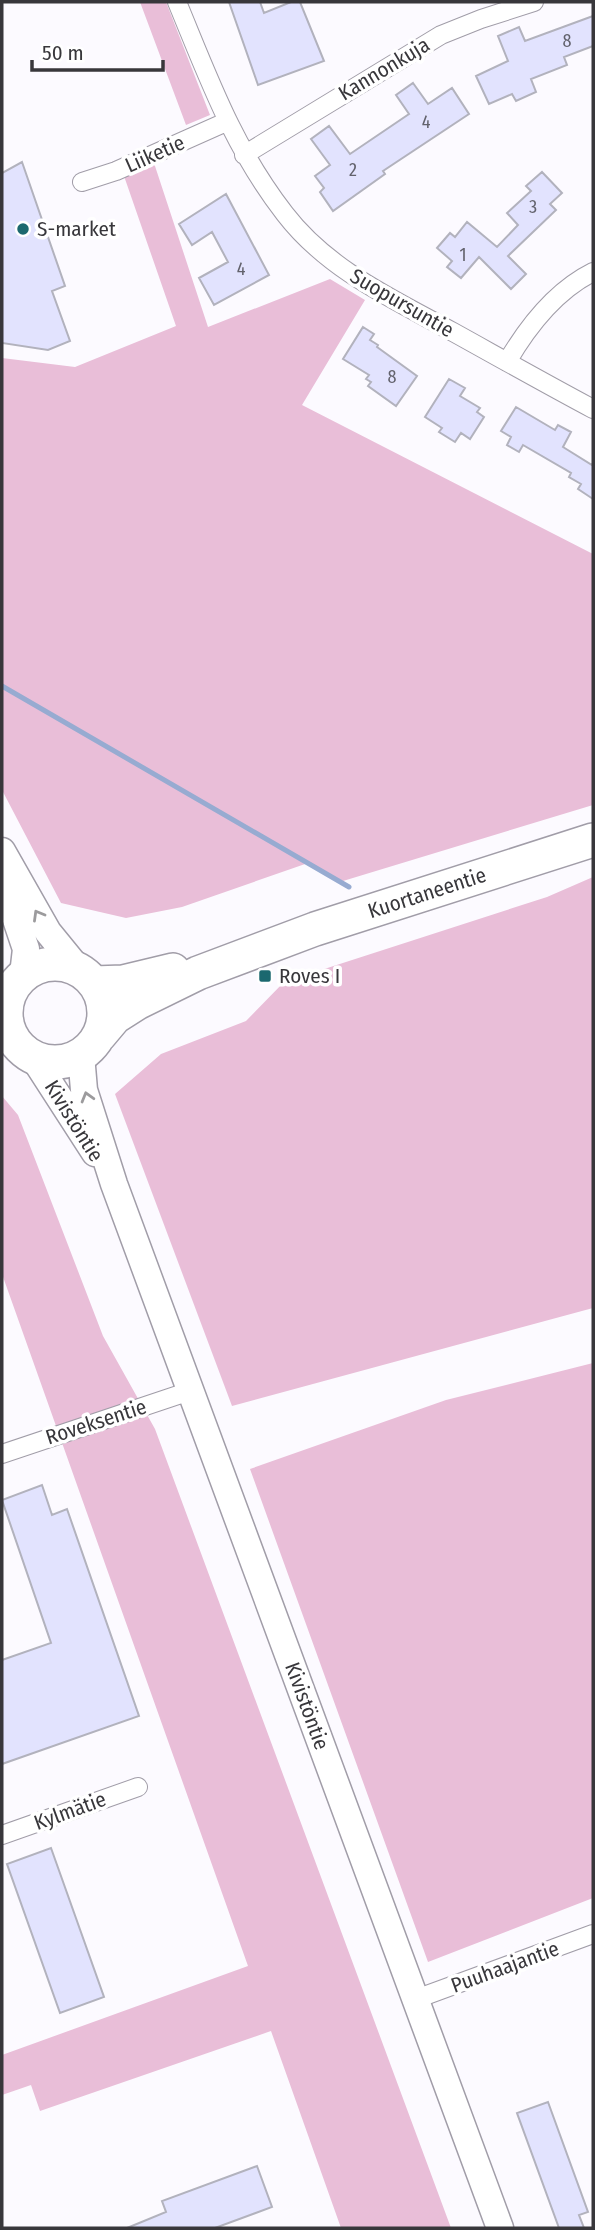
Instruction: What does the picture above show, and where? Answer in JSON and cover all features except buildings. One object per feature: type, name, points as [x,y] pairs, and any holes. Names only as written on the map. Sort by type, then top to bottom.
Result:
[{"type":"highway","name":"Kuortaneentie","points":[[90,1045],[115,1017],[198,973],[315,929],[593,840]]},
{"type":"highway","name":"Kuortaneentie","points":[[86,976],[123,982],[261,948]]},
{"type":"highway","points":[[44,965],[68,965],[86,976],[101,995],[104,1009],[103,1023],[90,1045],[57,1062],[45,1062],[18,1049],[6,1024],[5,1010],[13,985],[44,965]]},
{"type":"main road","points":[[2,851],[48,932],[86,976]]},
{"type":"main road","points":[[2,878],[26,949],[13,985]]},
{"type":"main road","name":"Kivistöntie","points":[[90,1045],[84,1090],[114,1184],[500,2228]]},
{"type":"main road","name":"Kivistöntie","points":[[18,1049],[114,1184]]},
{"type":"street","name":"Suopursuntie","points":[[177,2],[226,122],[243,155],[286,216],[322,252],[362,284],[593,409]]},
{"type":"street","name":"Kannonkuja","points":[[243,155],[440,35],[534,2]]},
{"type":"street","name":"Liiketie","points":[[82,182],[117,171],[226,122]]},
{"type":"street","points":[[507,362],[524,334],[549,305],[578,279],[593,272]]},
{"type":"street","name":"Roveksentie","points":[[2,1454],[190,1391]]},
{"type":"street","name":"Kylmätie","points":[[2,1835],[138,1787]]},
{"type":"street","name":"Puuhaajantie","points":[[416,1999],[593,1934]]},
{"type":"shaded area","points":[[140,2],[166,2],[210,115],[186,125]]},
{"type":"shaded area","points":[[154,163],[208,327],[330,279],[365,300],[302,405],[593,554],[593,805],[343,881],[308,863],[182,907],[126,918],[61,903],[2,790],[2,358],[75,367],[176,326],[124,176]]},
{"type":"shaded area","points":[[593,877],[593,1308],[232,1406],[115,1094],[161,1054],[246,1021],[284,982],[547,897]]},
{"type":"shaded area","points":[[2,1096],[18,1115],[103,1336],[155,1429],[451,2228],[341,2228],[271,2031],[40,2111],[31,2085],[2,2095],[2,2055],[248,1966],[2,1274]]},
{"type":"shaded area","points":[[593,1363],[593,1898],[428,1962],[250,1469],[446,1400]]},
{"type":"waterway","points":[[2,686],[349,887]]},
{"type":"place","name":"S-market","points":[[23,229]]},
{"type":"place","name":"Roves I","points":[[265,976]]}]
